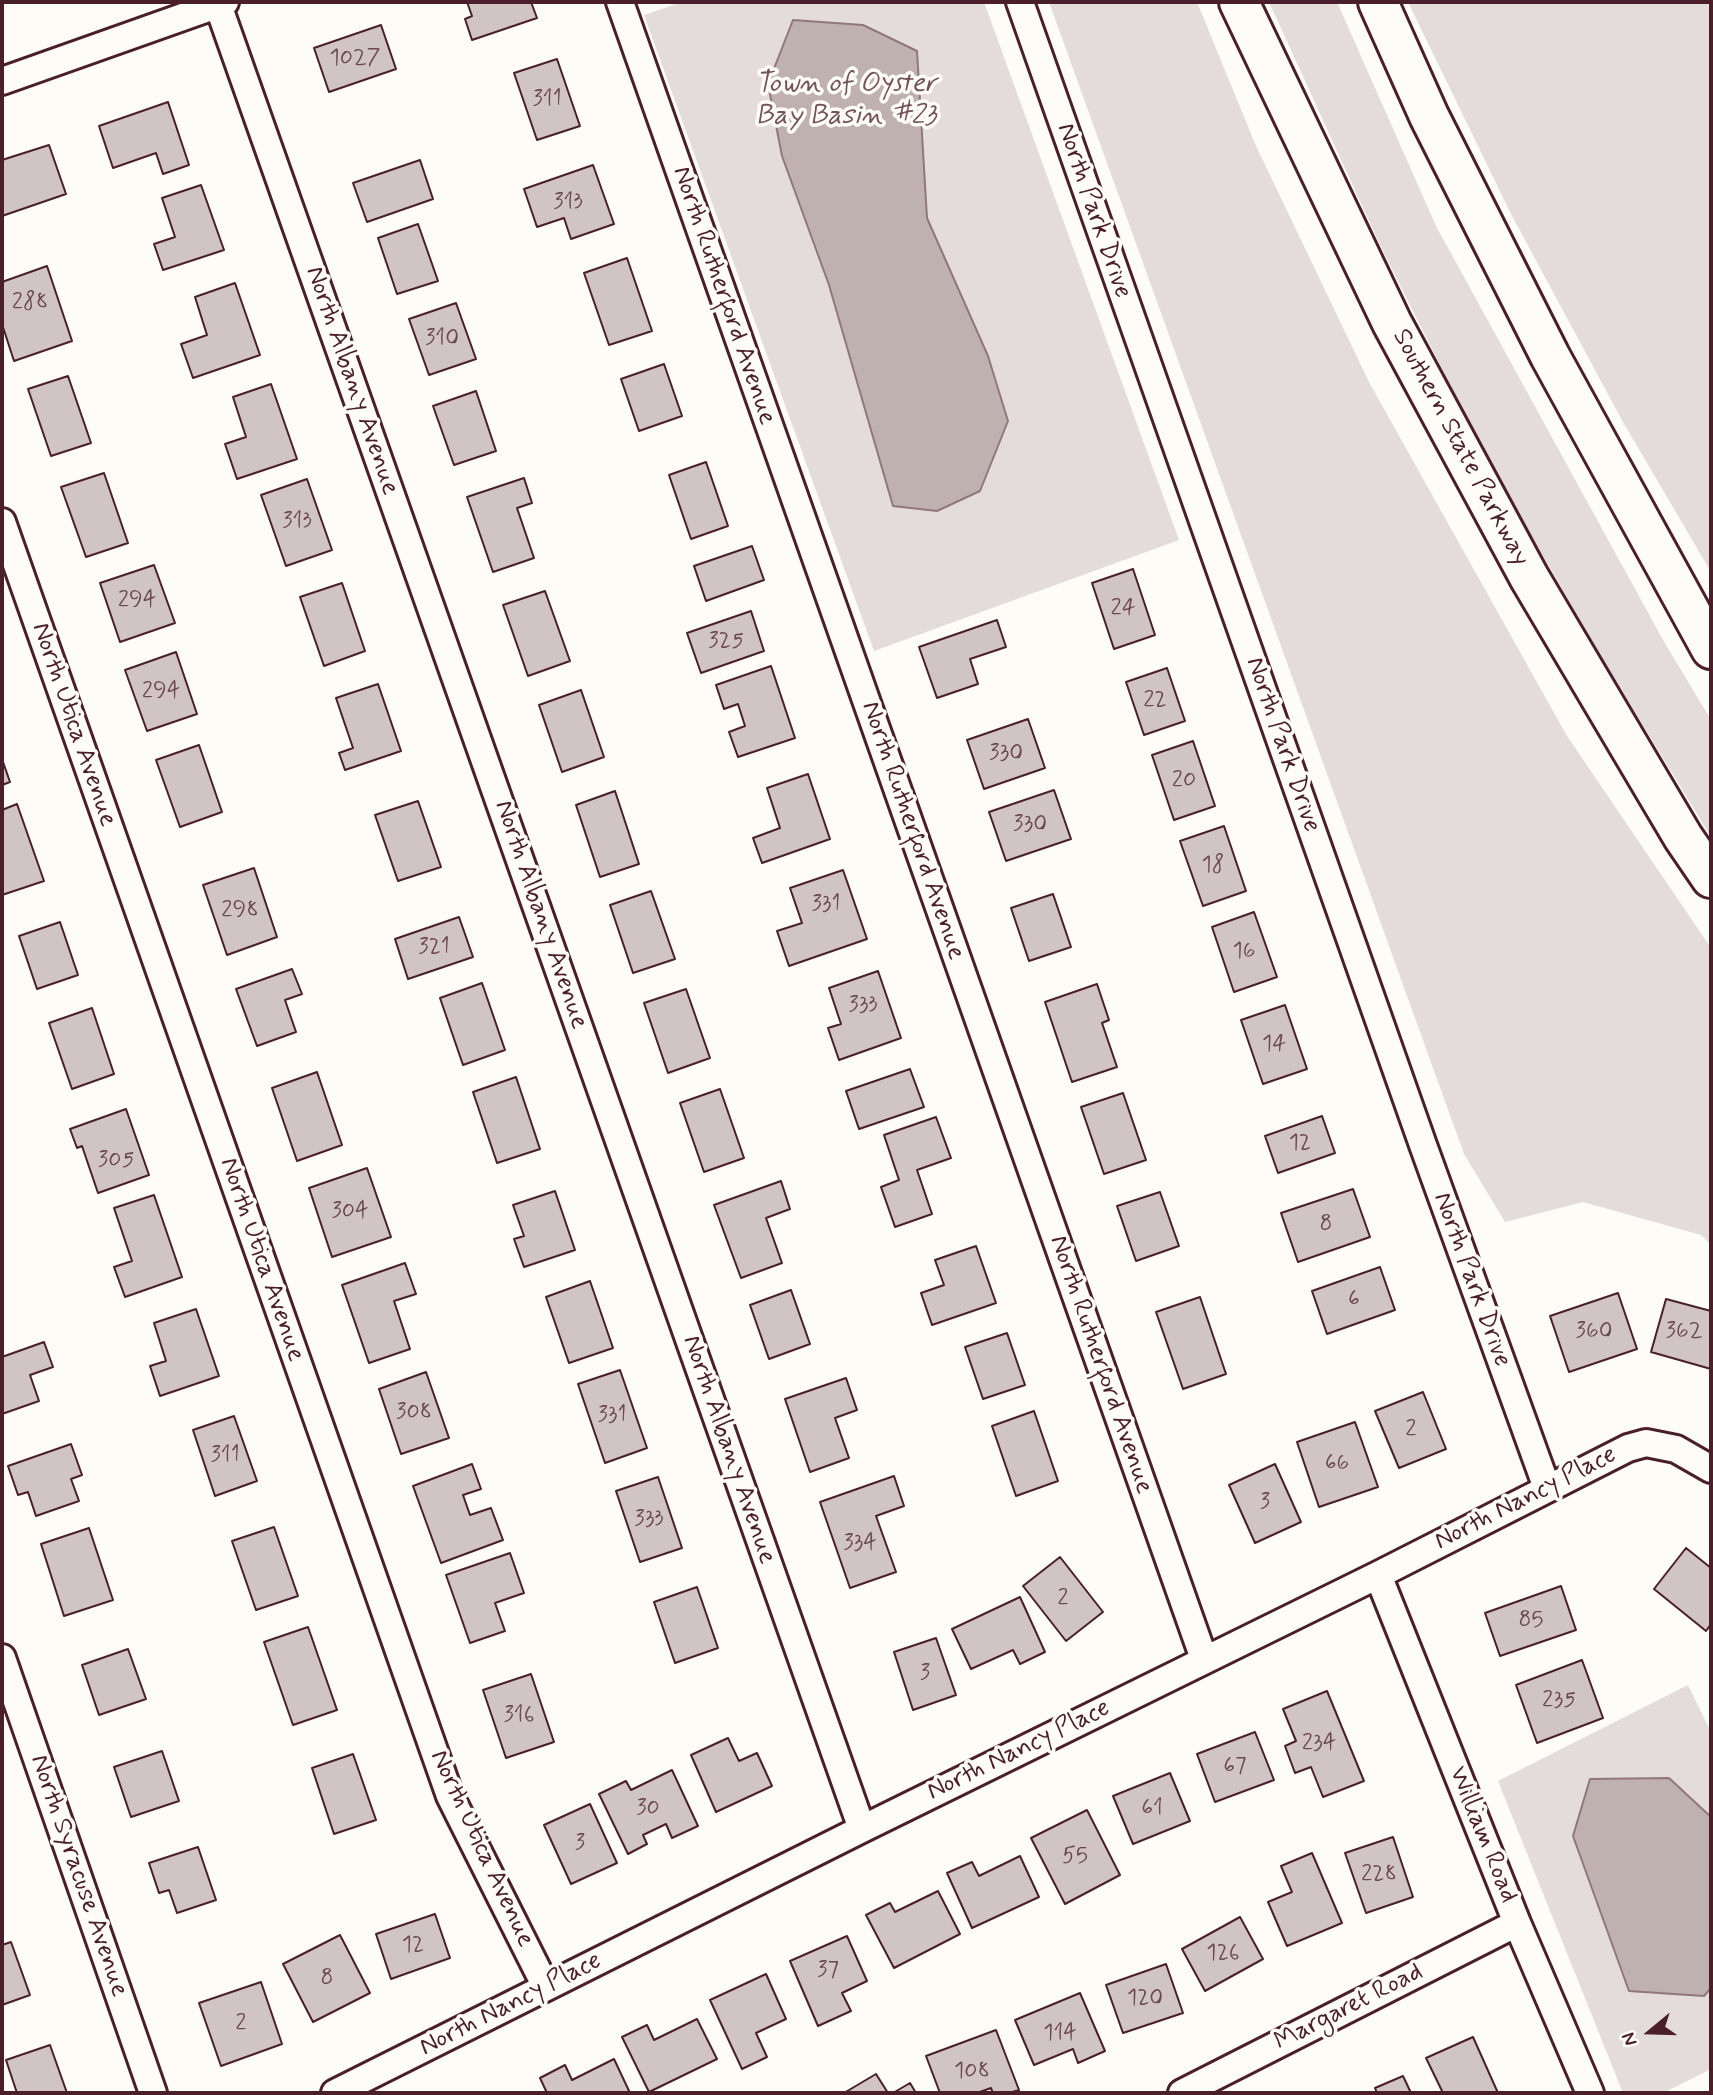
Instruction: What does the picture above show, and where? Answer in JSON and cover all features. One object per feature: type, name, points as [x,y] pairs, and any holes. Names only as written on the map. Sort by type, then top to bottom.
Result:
[{"type":"highway","name":"Southern State Parkway","points":[[1239,2],[1392,323],[1522,565],[1683,837],[1711,878]]},
{"type":"highway","points":[[1378,2],[1429,116],[1550,356],[1711,649]]},
{"type":"street","name":"North Rutherford Avenue","points":[[620,2],[1203,1660]]},
{"type":"street","name":"North Park Drive","points":[[1020,2],[1418,1132],[1547,1488]]},
{"type":"street","points":[[2,81],[220,3]]},
{"type":"street","name":"North Albany Avenue","points":[[220,3],[862,1829]]},
{"type":"street","name":"North Utica Avenue","points":[[2,522],[450,1796],[546,1987]]},
{"type":"street","name":"North Nancy Place","points":[[335,2093],[1628,1448],[1646,1443],[1676,1449],[1709,1467]]},
{"type":"street","name":"William Road","points":[[1378,1575],[1517,1923],[1590,2093]]},
{"type":"street","name":"North Syracuse Avenue","points":[[2,1658],[153,2093]]},
{"type":"street","name":"Margaret Road","points":[[1182,2093],[1517,1923]]},
{"type":"shaded area","points":[[682,2],[984,2],[1179,540],[874,651],[644,15]]},
{"type":"shaded area","points":[[1049,2],[1197,2],[1256,146],[1370,384],[1567,736],[1711,948],[1711,1245],[1701,1235],[1583,1202],[1505,1222],[1464,1154]]},
{"type":"shaded area","points":[[1269,2],[1337,2],[1436,226],[1663,640],[1711,720],[1711,837],[1604,661],[1488,461],[1380,245]]},
{"type":"shaded area","points":[[1408,2],[1707,2],[1711,12],[1711,572],[1623,422],[1511,214]]},
{"type":"shaded area","points":[[1688,1685],[1711,1732],[1711,1817],[1669,1778],[1704,1996],[1711,1988],[1711,2069],[1663,2093],[1623,2093],[1498,1781]]},
{"type":"water","name":"Town of Oyster Bay Basin #23","points":[[793,20],[863,25],[917,51],[927,218],[988,356],[1008,421],[980,491],[937,511],[893,506],[829,285],[782,156],[768,84]]},
{"type":"water","points":[[1669,1778],[1711,1817],[1711,1988],[1704,1996],[1629,1991],[1573,1836],[1590,1779]]},
{"type":"building","points":[[467,2],[531,2],[537,18],[472,40],[465,19],[472,16]]},
{"type":"building","points":[[381,25],[396,69],[329,92],[314,48]]},
{"type":"building","points":[[557,59],[580,126],[537,140],[514,73]]},
{"type":"building","points":[[168,102],[189,165],[163,174],[156,153],[113,168],[99,126]]},
{"type":"building","points":[[49,145],[66,194],[2,216],[2,160]]},
{"type":"building","points":[[420,160],[433,199],[367,222],[353,183]]},
{"type":"building","points":[[593,165],[614,224],[571,239],[564,218],[537,227],[524,189]]},
{"type":"building","points":[[201,185],[224,250],[163,270],[154,244],[175,237],[162,198]]},
{"type":"building","points":[[418,224],[438,281],[397,294],[378,238]]},
{"type":"building","points":[[627,258],[652,331],[609,345],[584,273]]},
{"type":"building","points":[[47,266],[72,341],[14,361],[2,324],[2,282]]},
{"type":"building","points":[[235,283],[260,355],[193,378],[181,344],[207,335],[195,297]]},
{"type":"building","points":[[456,303],[476,359],[429,375],[409,319]]},
{"type":"building","points":[[664,364],[682,416],[639,431],[621,379]]},
{"type":"building","points":[[68,376],[91,443],[51,456],[28,389]]},
{"type":"building","points":[[271,384],[297,459],[237,479],[225,444],[246,437],[233,397]]},
{"type":"building","points":[[476,391],[496,451],[454,465],[433,406]]},
{"type":"building","points":[[706,462],[728,526],[691,539],[669,475]]},
{"type":"building","points":[[104,473],[128,543],[86,557],[61,487]]},
{"type":"building","points":[[524,478],[532,503],[517,508],[534,558],[493,572],[467,497]]},
{"type":"building","points":[[307,479],[332,550],[286,566],[261,495]]},
{"type":"building","points":[[752,546],[764,580],[706,601],[694,566]]},
{"type":"building","points":[[154,565],[175,623],[120,642],[100,583]]},
{"type":"building","points":[[1133,569],[1155,635],[1114,649],[1092,583]]},
{"type":"building","points":[[342,583],[365,651],[324,666],[300,597]]},
{"type":"building","points":[[545,591],[570,661],[528,676],[503,605]]},
{"type":"building","points":[[751,611],[764,651],[701,673],[687,633]]},
{"type":"building","points":[[997,620],[1006,647],[970,659],[978,684],[937,698],[919,647]]},
{"type":"building","points":[[176,652],[197,714],[147,731],[125,670]]},
{"type":"building","points":[[771,666],[795,738],[738,757],[729,732],[745,726],[738,704],[724,709],[716,685]]},
{"type":"building","points":[[1167,668],[1185,721],[1144,735],[1126,682]]},
{"type":"building","points":[[378,684],[401,751],[345,770],[339,753],[353,748],[336,698]]},
{"type":"building","points":[[581,690],[604,757],[562,772],[539,705]]},
{"type":"building","points":[[1028,719],[1045,768],[984,789],[967,740]]},
{"type":"building","points":[[1193,741],[1215,806],[1174,820],[1152,755]]},
{"type":"building","points":[[199,745],[222,812],[180,827],[156,760]]},
{"type":"building","points":[[2,759],[10,782],[2,785]]},
{"type":"building","points":[[808,774],[830,839],[762,863],[753,838],[780,828],[767,788]]},
{"type":"building","points":[[1054,790],[1071,839],[1006,861],[989,812]]},
{"type":"building","points":[[615,791],[639,864],[600,877],[576,805]]},
{"type":"building","points":[[418,801],[441,867],[398,881],[375,815]]},
{"type":"building","points":[[17,804],[44,881],[2,895],[2,810]]},
{"type":"building","points":[[1224,826],[1246,891],[1203,906],[1180,841]]},
{"type":"building","points":[[254,868],[277,937],[227,955],[203,885]]},
{"type":"building","points":[[843,870],[867,939],[789,966],[777,931],[802,923],[790,888]]},
{"type":"building","points":[[651,891],[675,959],[633,973],[610,905]]},
{"type":"building","points":[[1053,894],[1071,947],[1029,961],[1011,908]]},
{"type":"building","points":[[1254,912],[1277,977],[1234,992],[1212,927]]},
{"type":"building","points":[[459,917],[473,957],[408,979],[395,939]]},
{"type":"building","points":[[60,922],[78,975],[37,989],[19,936]]},
{"type":"building","points":[[292,969],[302,994],[285,1000],[296,1032],[257,1046],[236,989]]},
{"type":"building","points":[[878,971],[901,1038],[839,1060],[828,1028],[841,1024],[829,988]]},
{"type":"building","points":[[482,983],[505,1050],[463,1065],[440,998]]},
{"type":"building","points":[[1097,984],[1109,1020],[1102,1023],[1117,1067],[1072,1082],[1045,1002]]},
{"type":"building","points":[[686,989],[710,1058],[668,1073],[644,1003]]},
{"type":"building","points":[[1285,1005],[1307,1069],[1263,1084],[1241,1020]]},
{"type":"building","points":[[92,1008],[114,1074],[72,1089],[49,1023]]},
{"type":"building","points":[[910,1069],[924,1107],[859,1129],[846,1091]]},
{"type":"building","points":[[317,1072],[342,1145],[297,1161],[272,1088]]},
{"type":"building","points":[[516,1077],[540,1149],[497,1163],[473,1092]]},
{"type":"building","points":[[720,1089],[744,1158],[704,1172],[680,1103]]},
{"type":"building","points":[[1123,1093],[1146,1160],[1104,1174],[1081,1107]]},
{"type":"building","points":[[126,1109],[149,1175],[98,1193],[82,1146],[77,1148],[70,1129]]},
{"type":"building","points":[[1322,1116],[1335,1153],[1278,1173],[1265,1136]]},
{"type":"building","points":[[936,1117],[951,1158],[917,1170],[932,1214],[895,1227],[881,1187],[899,1180],[884,1135]]},
{"type":"building","points":[[367,1168],[391,1237],[332,1257],[309,1188]]},
{"type":"building","points":[[781,1181],[790,1209],[766,1218],[782,1263],[741,1278],[714,1205]]},
{"type":"building","points":[[1353,1189],[1370,1237],[1298,1262],[1281,1213]]},
{"type":"building","points":[[555,1191],[575,1250],[524,1267],[514,1239],[524,1236],[513,1205]]},
{"type":"building","points":[[1160,1192],[1179,1246],[1136,1261],[1117,1206]]},
{"type":"building","points":[[154,1195],[182,1277],[125,1297],[114,1267],[132,1261],[114,1208]]},
{"type":"building","points":[[976,1246],[996,1303],[932,1325],[921,1293],[944,1285],[935,1260]]},
{"type":"building","points":[[405,1263],[416,1294],[394,1301],[410,1349],[369,1363],[342,1285]]},
{"type":"building","points":[[1380,1267],[1395,1310],[1327,1334],[1312,1291]]},
{"type":"building","points":[[590,1281],[613,1348],[569,1363],[546,1297]]},
{"type":"building","points":[[791,1290],[810,1344],[769,1359],[750,1305]]},
{"type":"building","points":[[1618,1293],[1637,1349],[1569,1372],[1550,1316]]},
{"type":"building","points":[[1200,1297],[1226,1374],[1183,1389],[1156,1312]]},
{"type":"building","points":[[1666,1299],[1711,1311],[1711,1369],[1651,1352]]},
{"type":"building","points":[[196,1309],[219,1376],[160,1396],[150,1366],[166,1361],[154,1323]]},
{"type":"building","points":[[1007,1333],[1025,1385],[983,1399],[965,1347]]},
{"type":"building","points":[[44,1342],[53,1367],[30,1375],[39,1401],[2,1414],[2,1357]]},
{"type":"building","points":[[620,1370],[647,1448],[605,1463],[578,1384]]},
{"type":"building","points":[[426,1372],[449,1438],[401,1454],[379,1389]]},
{"type":"building","points":[[846,1378],[857,1410],[835,1418],[849,1458],[810,1472],[785,1399]]},
{"type":"building","points":[[1423,1392],[1446,1449],[1399,1468],[1375,1411]]},
{"type":"building","points":[[1034,1411],[1058,1481],[1016,1496],[992,1426]]},
{"type":"building","points":[[234,1416],[257,1481],[215,1496],[193,1430]]},
{"type":"building","points":[[1355,1422],[1378,1487],[1319,1507],[1297,1442]]},
{"type":"building","points":[[71,1444],[82,1475],[71,1479],[79,1501],[36,1516],[28,1492],[18,1495],[8,1466]]},
{"type":"building","points":[[472,1464],[481,1489],[463,1495],[470,1515],[491,1508],[503,1540],[441,1563],[413,1486]]},
{"type":"building","points":[[1275,1464],[1301,1522],[1255,1543],[1229,1485]]},
{"type":"building","points":[[894,1476],[904,1506],[876,1516],[896,1572],[850,1588],[820,1502]]},
{"type":"building","points":[[658,1477],[682,1548],[640,1562],[616,1491]]},
{"type":"building","points":[[274,1527],[298,1596],[256,1610],[232,1541]]},
{"type":"building","points":[[89,1528],[113,1600],[64,1616],[41,1544]]},
{"type":"building","points":[[1686,1548],[1711,1568],[1711,1624],[1706,1631],[1654,1589]]},
{"type":"building","points":[[510,1553],[524,1593],[495,1603],[505,1631],[470,1643],[446,1575]]},
{"type":"building","points":[[1060,1557],[1103,1612],[1066,1641],[1023,1586]]},
{"type":"building","points":[[1561,1586],[1576,1630],[1500,1656],[1485,1613]]},
{"type":"building","points":[[697,1587],[718,1648],[675,1663],[654,1602]]},
{"type":"building","points":[[1020,1597],[1045,1652],[1020,1664],[1013,1650],[971,1669],[952,1629]]},
{"type":"building","points":[[308,1627],[337,1710],[293,1725],[264,1642]]},
{"type":"building","points":[[936,1638],[956,1695],[913,1710],[894,1652]]},
{"type":"building","points":[[128,1649],[146,1699],[99,1715],[82,1665]]},
{"type":"building","points":[[1582,1660],[1603,1718],[1537,1743],[1516,1685]]},
{"type":"building","points":[[531,1674],[554,1742],[506,1758],[483,1690]]},
{"type":"building","points":[[1327,1691],[1364,1781],[1323,1797],[1311,1767],[1295,1773],[1285,1746],[1296,1741],[1283,1709]]},
{"type":"building","points":[[1255,1732],[1274,1780],[1215,1802],[1197,1754]]},
{"type":"building","points":[[728,1738],[739,1761],[757,1753],[772,1786],[716,1812],[691,1755]]},
{"type":"building","points":[[162,1751],[179,1801],[131,1817],[114,1767]]},
{"type":"building","points":[[353,1754],[376,1820],[334,1834],[312,1768]]},
{"type":"building","points":[[672,1770],[698,1826],[672,1838],[666,1824],[643,1835],[647,1844],[628,1854],[599,1794],[626,1781],[631,1790]]},
{"type":"building","points":[[1170,1773],[1190,1821],[1133,1844],[1113,1796]]},
{"type":"building","points":[[590,1804],[617,1863],[571,1884],[544,1825]]},
{"type":"building","points":[[1087,1810],[1120,1875],[1065,1904],[1031,1838]]},
{"type":"building","points":[[1393,1837],[1413,1897],[1366,1913],[1345,1853]]},
{"type":"building","points":[[198,1847],[216,1900],[177,1913],[169,1890],[159,1893],[149,1863]]},
{"type":"building","points":[[1312,1853],[1342,1923],[1287,1946],[1268,1902],[1292,1892],[1281,1866]]},
{"type":"building","points":[[1020,1856],[1039,1897],[972,1928],[947,1873],[972,1862],[979,1876]]},
{"type":"building","points":[[938,1891],[960,1934],[894,1968],[866,1915],[890,1903],[895,1912]]},
{"type":"building","points":[[435,1914],[450,1958],[391,1979],[376,1934]]},
{"type":"building","points":[[1240,1917],[1263,1959],[1205,1991],[1182,1949]]},
{"type":"building","points":[[340,1935],[370,1993],[313,2022],[283,1964]]},
{"type":"building","points":[[847,1936],[867,1981],[842,1993],[851,2011],[818,2026],[790,1961]]},
{"type":"building","points":[[11,1942],[30,1995],[2,2005],[2,1945]]},
{"type":"building","points":[[1166,1964],[1183,2013],[1123,2033],[1106,1985]]},
{"type":"building","points":[[766,1974],[786,2019],[756,2033],[767,2057],[742,2069],[710,2000]]},
{"type":"building","points":[[261,1982],[282,2044],[221,2066],[199,2003]]},
{"type":"building","points":[[1080,1993],[1105,2051],[1078,2063],[1073,2049],[1034,2065],[1015,2020]]},
{"type":"building","points":[[697,2019],[717,2059],[649,2092],[622,2037],[647,2025],[654,2040]]},
{"type":"building","points":[[996,2030],[1019,2090],[993,2093],[991,2088],[977,2093],[940,2093],[926,2056]]},
{"type":"building","points":[[1473,2037],[1498,2093],[1443,2093],[1426,2058]]},
{"type":"building","points":[[50,2045],[67,2093],[17,2093],[6,2060]]},
{"type":"building","points":[[614,2059],[630,2093],[547,2093],[540,2078],[565,2065],[572,2080]]},
{"type":"building","points":[[876,2074],[888,2093],[844,2093]]},
{"type":"building","points":[[1403,2076],[1411,2093],[1377,2093],[1375,2088]]},
{"type":"building","points":[[910,2083],[916,2093],[893,2093]]}]
